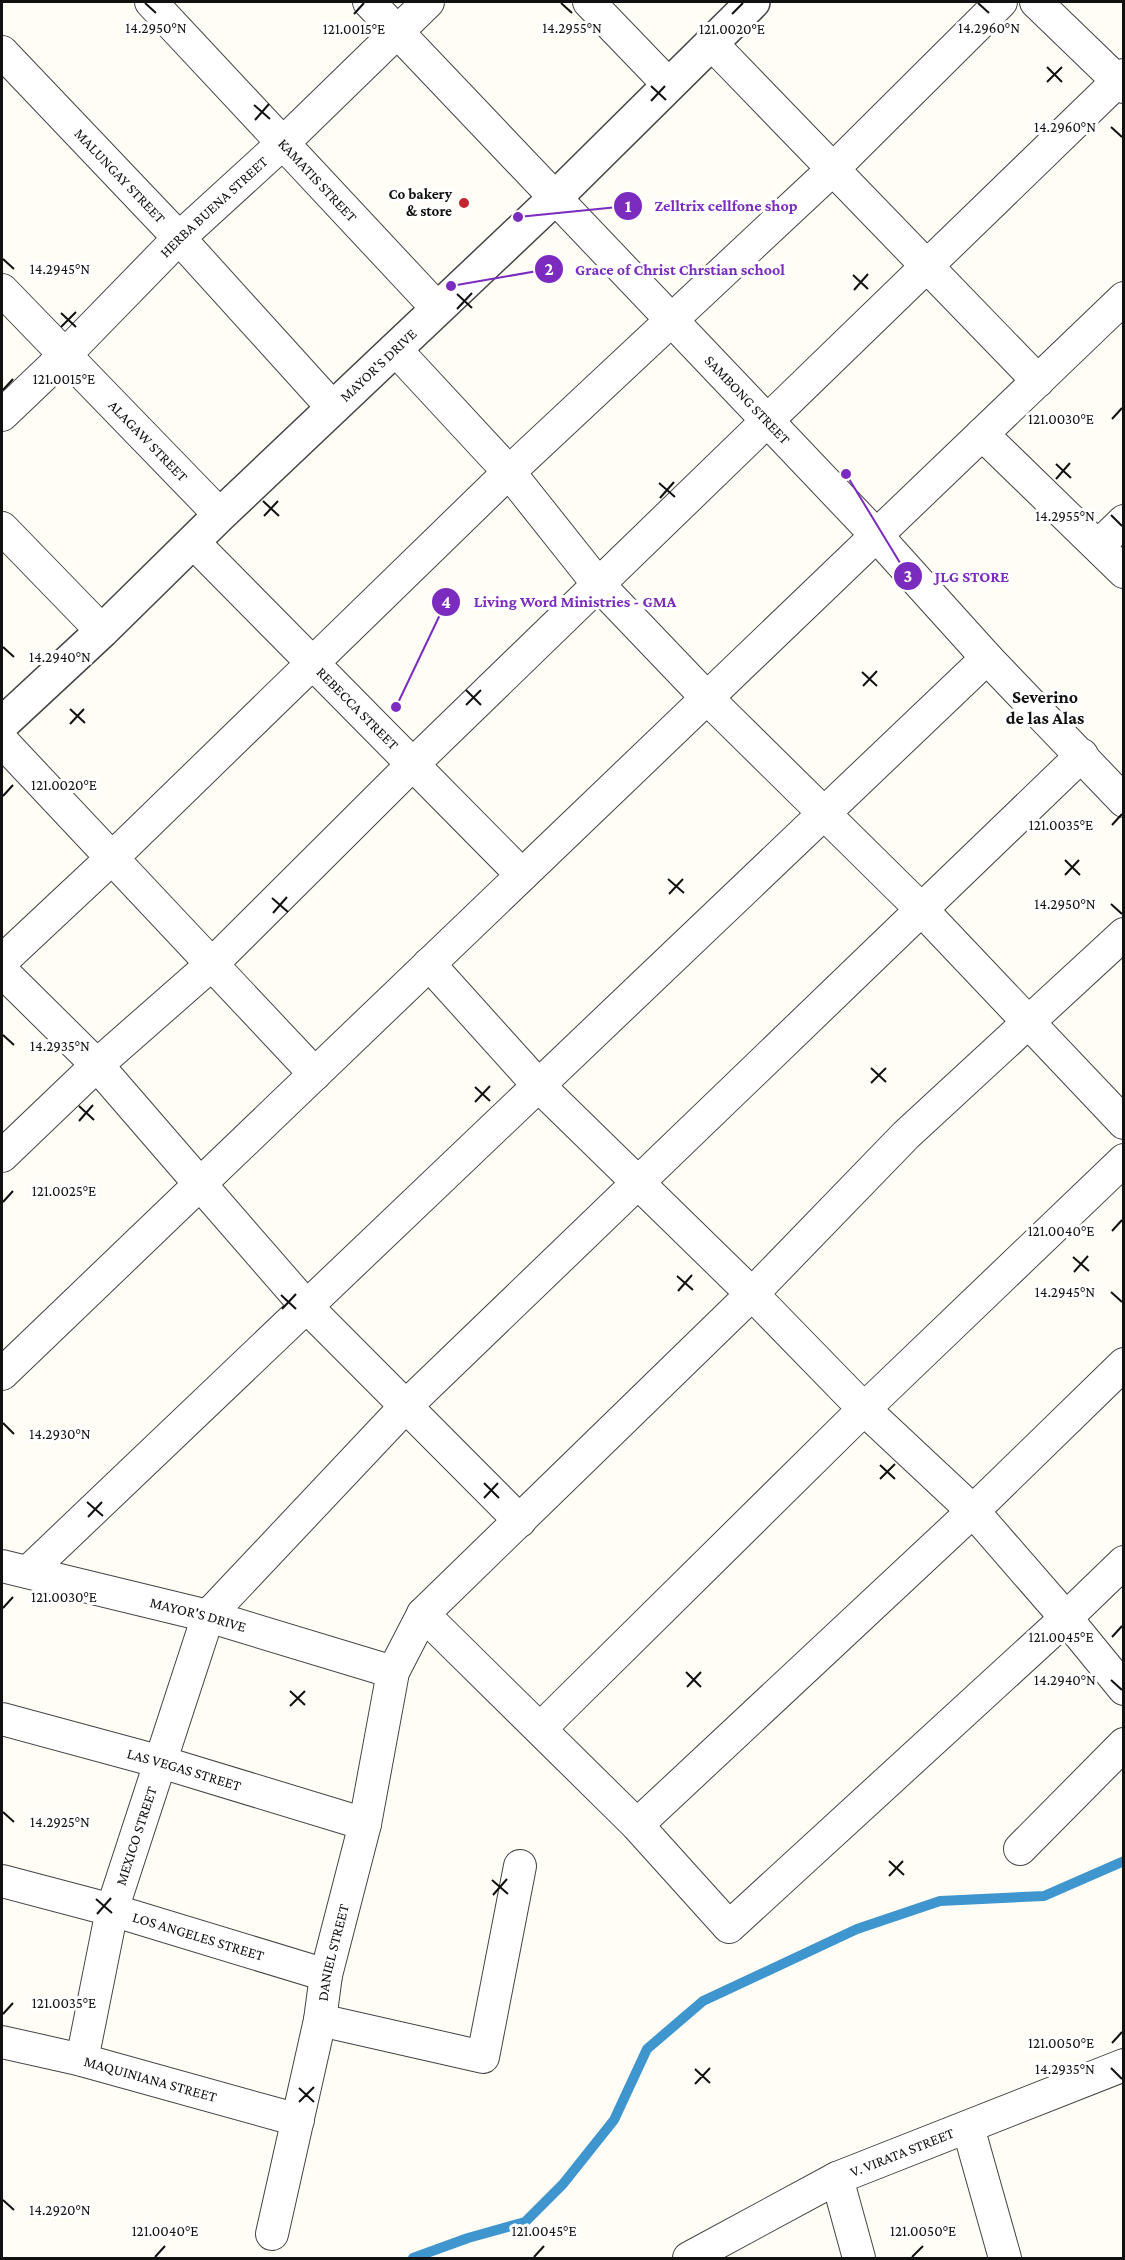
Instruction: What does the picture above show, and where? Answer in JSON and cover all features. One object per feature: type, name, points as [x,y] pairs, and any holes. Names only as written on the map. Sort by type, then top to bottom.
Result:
[{"type":"street","name":"KAMATIS STREET","points":[[151,2],[437,308]]},
{"type":"street","name":"SAMBONG STREET","points":[[369,2],[1124,801]]},
{"type":"street","name":"HERBA BUENA STREET","points":[[2,415],[65,355],[179,238],[283,143],[428,2]]},
{"type":"street","points":[[589,2],[668,84]]},
{"type":"street","name":"MAYOR'S DRIVE","points":[[2,724],[555,197],[753,2]]},
{"type":"street","points":[[2,961],[314,663],[508,472],[832,169],[1001,2]]},
{"type":"street","points":[[2,1156],[97,1065],[212,964],[413,764],[766,420],[1121,81],[1036,2]]},
{"type":"street","points":[[711,43],[1038,381]]},
{"type":"street","name":"MALUNGAY STREET","points":[[2,52],[179,238],[333,408]]},
{"type":"street","name":"ALAGAW STREET","points":[[2,290],[220,515]]},
{"type":"street","points":[[2,1374],[1124,298]]},
{"type":"street","points":[[395,349],[508,472],[598,584],[707,698],[922,910],[1124,1122]]},
{"type":"street","points":[[982,434],[1124,572]]},
{"type":"street","points":[[1098,546],[1124,520]]},
{"type":"street","points":[[2,528],[102,631]]},
{"type":"street","name":"REBECCA STREET","points":[[193,542],[522,875]]},
{"type":"street","points":[[15,1569],[307,1307],[987,658]]},
{"type":"street","points":[[2,741],[315,1074]]},
{"type":"street","points":[[208,1616],[406,1406],[1082,755]]},
{"type":"street","name":"DANIEL STREET","points":[[272,2234],[320,2020],[326,1975],[365,1824],[393,1672],[423,1614],[752,1294],[906,1135],[1124,934]]},
{"type":"street","points":[[429,964],[539,1086],[752,1294],[864,1408],[973,1511],[1124,1689]]},
{"type":"street","points":[[2,971],[97,1065],[307,1307],[520,1521]]},
{"type":"street","points":[[541,1728],[864,1408],[1124,1160]]},
{"type":"street","points":[[637,1825],[973,1511],[1124,1364]]},
{"type":"street","points":[[423,1614],[637,1825],[729,1927],[1124,1562]]},
{"type":"street","name":"MAYOR'S DRIVE","points":[[15,1569],[208,1616],[393,1672]]},
{"type":"street","name":"MEXICO STREET","points":[[82,2061],[112,1910],[208,1616]]},
{"type":"street","name":"LAS VEGAS STREET","points":[[2,1719],[161,1762],[365,1824]]},
{"type":"street","points":[[1020,1849],[1124,1744]]},
{"type":"street","points":[[320,2020],[483,2056],[520,1866]]},
{"type":"street","name":"LOS ANGELES STREET","points":[[2,1881],[112,1910],[326,1975]]},
{"type":"street","name":"MAQUINIANA STREET","points":[[2,2042],[82,2061],[298,2121]]},
{"type":"street","name":"V. VIRATA STREET","points":[[689,2259],[837,2178],[1124,2065]]},
{"type":"street","points":[[968,2127],[1005,2259]]},
{"type":"street","points":[[837,2178],[859,2259]]},
{"type":"waterway","points":[[413,2258],[468,2238],[525,2222],[563,2184],[614,2120],[647,2049],[703,2001],[857,1929],[940,1901],[1044,1896],[1124,1861]]},
{"type":"place","name":"Co bakery & store","points":[[464,203]]},
{"type":"place","name":"Zelltrix cellfone shop","points":[[518,217]]},
{"type":"place","name":"Grace of Christ Chrstian school","points":[[451,286]]},
{"type":"place","name":"JLG STORE","points":[[846,474]]},
{"type":"place","name":"Living Word Ministries - GMA","points":[[396,707]]},
{"type":"district","name":"Severino de las Alas","points":[[1045,707]]}]
